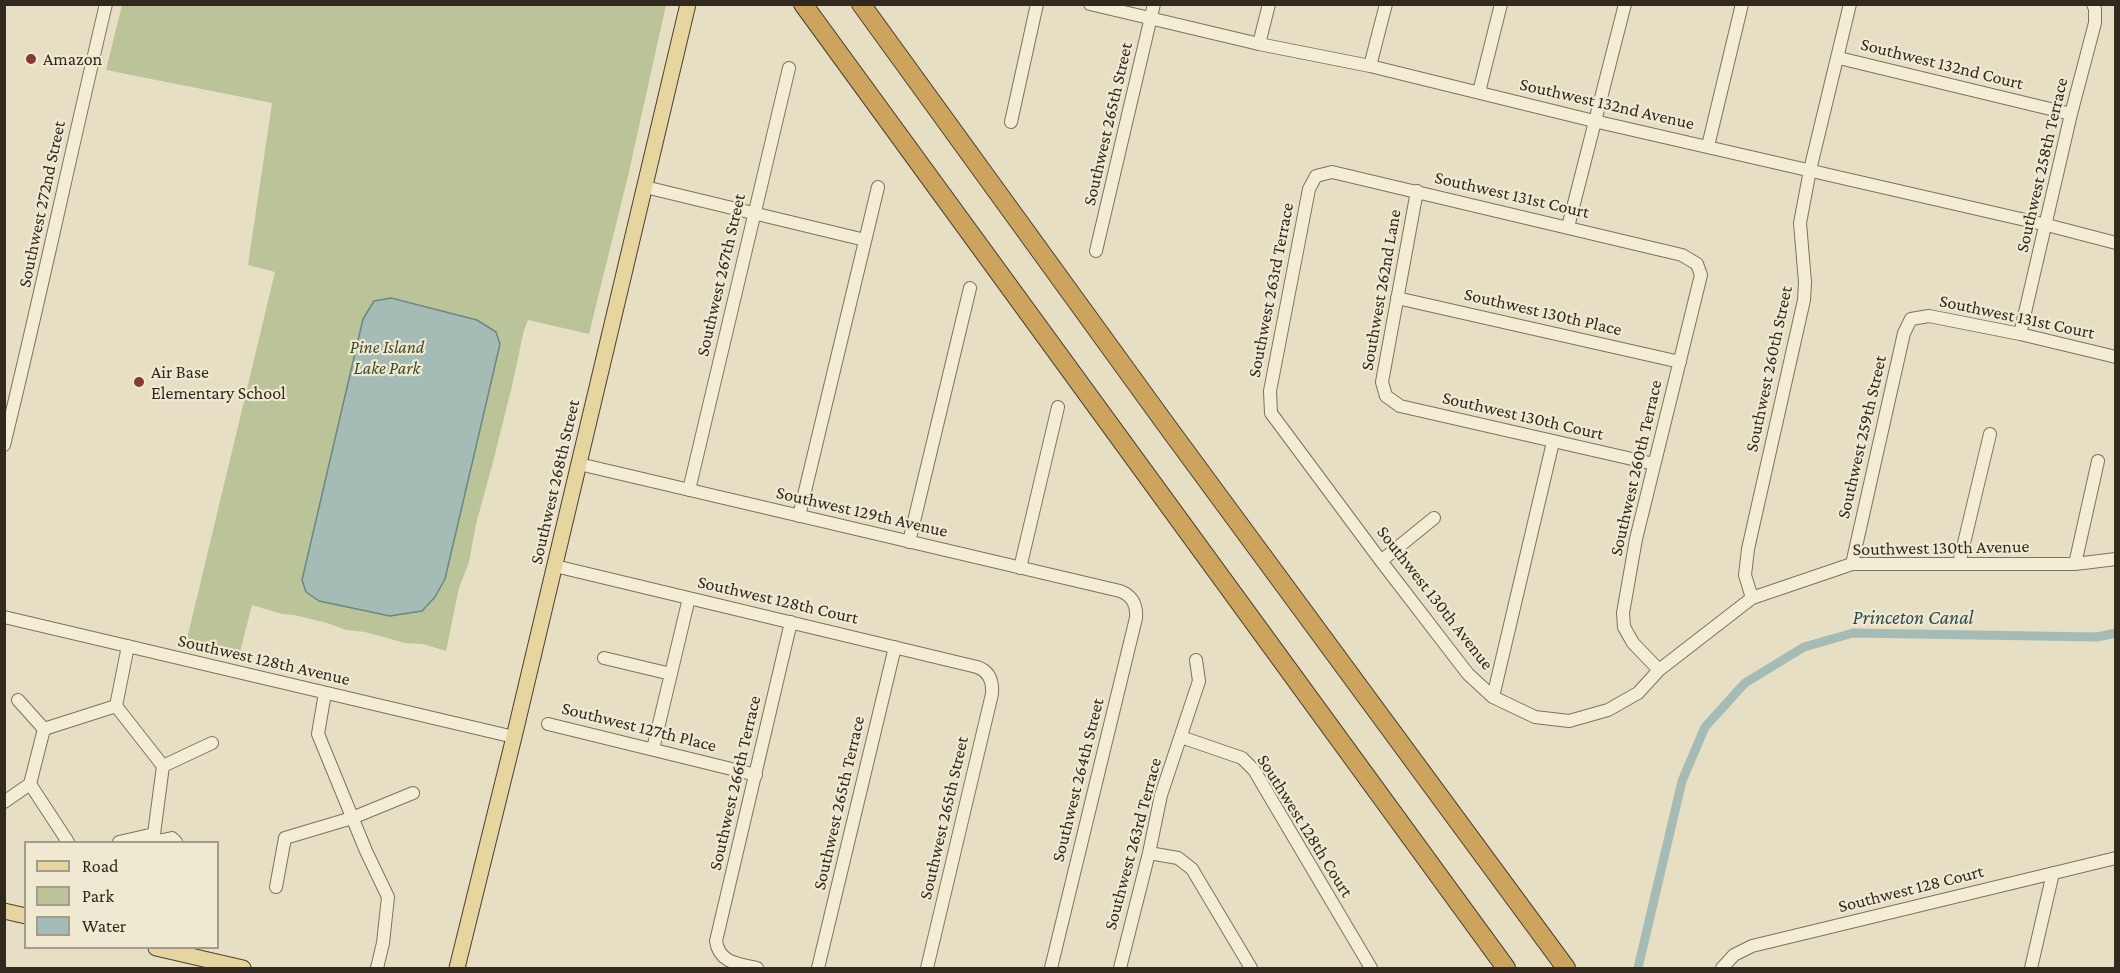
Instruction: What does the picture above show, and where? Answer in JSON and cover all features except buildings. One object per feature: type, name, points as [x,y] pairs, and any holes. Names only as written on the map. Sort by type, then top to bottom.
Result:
[{"type":"highway","points":[[803,4],[1506,969]]},
{"type":"highway","points":[[861,4],[1167,426],[1566,969]]},
{"type":"main road","name":"Southwest 268th Street","points":[[457,969],[688,4]]},
{"type":"main road","points":[[4,911],[24,916]]},
{"type":"main road","points":[[160,949],[243,969]]},
{"type":"street","name":"Southwest 272nd Street","points":[[4,445],[106,4]]},
{"type":"street","points":[[1011,122],[1037,4]]},
{"type":"street","name":"Southwest 132nd Avenue","points":[[1090,4],[1259,44],[1370,66],[2115,243]]},
{"type":"street","name":"Southwest 265th Street","points":[[1096,251],[1154,4]]},
{"type":"street","points":[[1259,44],[1269,4]]},
{"type":"street","points":[[1370,66],[1386,4]]},
{"type":"street","points":[[1479,92],[1501,4]]},
{"type":"street","points":[[1568,226],[1625,4]]},
{"type":"street","points":[[1708,146],[1742,4]]},
{"type":"street","name":"Southwest 260th Street","points":[[1752,598],[1745,575],[1748,549],[1804,300],[1805,282],[1800,223],[1810,171],[1839,58],[1850,4]]},
{"type":"street","name":"Southwest 258th Terrace","points":[[2020,334],[2071,114],[2095,23],[2093,4]]},
{"type":"street","name":"Southwest 132nd Court","points":[[1839,58],[2071,114]]},
{"type":"street","name":"Southwest 267th Street","points":[[689,490],[789,68]]},
{"type":"street","name":"Southwest 131st Court","points":[[1316,176],[1332,172],[1417,191],[1682,255],[1697,264]]},
{"type":"street","name":"Southwest 263rd Terrace","points":[[1271,413],[1270,391],[1274,369],[1309,189],[1316,176]]},
{"type":"street","points":[[645,187],[865,240]]},
{"type":"street","points":[[799,516],[878,187]]},
{"type":"street","name":"Southwest 262nd Lane","points":[[1386,396],[1382,382],[1417,191]]},
{"type":"street","name":"Southwest 260th Terrace","points":[[1659,670],[1633,643],[1624,627],[1623,612],[1636,539],[1701,274],[1697,264]]},
{"type":"street","points":[[909,542],[970,288]]},
{"type":"street","name":"Southwest 130th Place","points":[[1398,298],[1680,362]]},
{"type":"street","name":"Southwest 131st Court","points":[[1911,319],[1929,316],[2020,334],[2115,357]]},
{"type":"street","name":"Southwest 259th Street","points":[[1852,564],[1904,333],[1911,319]]},
{"type":"street","name":"Southwest 130th Court","points":[[1386,396],[1400,406],[1654,464]]},
{"type":"street","points":[[1020,568],[1058,407]]},
{"type":"street","name":"Southwest 130th Avenue","points":[[1271,413],[1468,674],[1493,697],[1535,717],[1569,721],[1608,710],[1638,693],[1659,670],[1752,598],[1852,564],[2075,564],[2115,559]]},
{"type":"street","points":[[1959,564],[1990,434]]},
{"type":"street","points":[[1493,697],[1554,442]]},
{"type":"street","points":[[2075,564],[2098,461]]},
{"type":"street","name":"Southwest 129th Avenue","points":[[579,464],[1120,591],[1133,600]]},
{"type":"street","points":[[1382,561],[1434,518]]},
{"type":"street","name":"Southwest 128th Court","points":[[555,566],[977,667],[989,676]]},
{"type":"street","points":[[653,749],[689,598]]},
{"type":"street","name":"Southwest 264th Street","points":[[1052,969],[1136,618],[1133,600]]},
{"type":"street","name":"Southwest 128th Avenue","points":[[4,618],[514,737]]},
{"type":"street","name":"Southwest 266th Terrace","points":[[757,969],[729,961],[719,953],[716,941],[791,622]]},
{"type":"street","points":[[128,646],[116,706],[163,766],[156,839]]},
{"type":"street","name":"Southwest 265th Terrace","points":[[818,969],[895,647]]},
{"type":"street","points":[[604,658],[671,674]]},
{"type":"street","name":"Southwest 263rd Terrace","points":[[1120,969],[1161,795],[1199,681],[1196,660]]},
{"type":"street","name":"Southwest 265th Street","points":[[927,969],[992,694],[989,676]]},
{"type":"street","points":[[325,693],[318,734],[352,818],[388,897],[383,943],[377,969]]},
{"type":"street","points":[[18,700],[44,729]]},
{"type":"street","points":[[44,729],[116,706]]},
{"type":"street","name":"Southwest 127th Place","points":[[548,724],[756,775]]},
{"type":"street","points":[[4,802],[30,784],[44,729]]},
{"type":"street","name":"Southwest 128th Court","points":[[1181,737],[1242,758],[1254,770],[1371,969]]},
{"type":"street","points":[[163,766],[212,743]]},
{"type":"street","points":[[30,784],[67,841]]},
{"type":"street","points":[[276,887],[285,838],[352,818],[413,793]]},
{"type":"street","points":[[138,841],[172,838],[174,841]]},
{"type":"street","points":[[1149,853],[1178,858],[1192,869],[1251,969]]},
{"type":"street","name":"Southwest 128 Court","points":[[1722,969],[1734,955],[1752,946],[2115,858]]},
{"type":"street","points":[[2031,969],[2053,873]]},
{"type":"green space","name":"Pine Island Lake Park","points":[[122,5],[666,5],[628,176],[589,334],[528,320],[476,524],[469,562],[459,588],[446,651],[423,644],[405,643],[365,632],[346,630],[327,623],[252,605],[238,660],[185,647],[275,272],[248,265],[272,103],[106,70]]},
{"type":"water","points":[[391,298],[477,320],[496,332],[500,344],[445,579],[435,597],[422,611],[390,616],[319,601],[306,592],[302,580],[363,319],[374,301]]},
{"type":"waterway","name":"Princeton Canal","points":[[1638,968],[1682,781],[1705,727],[1745,683],[1804,647],[1853,633],[2097,637],[2116,633]]},
{"type":"place","name":"Amazon","points":[[31,59]]},
{"type":"place","name":"Air Base Elementary School","points":[[139,382]]}]
